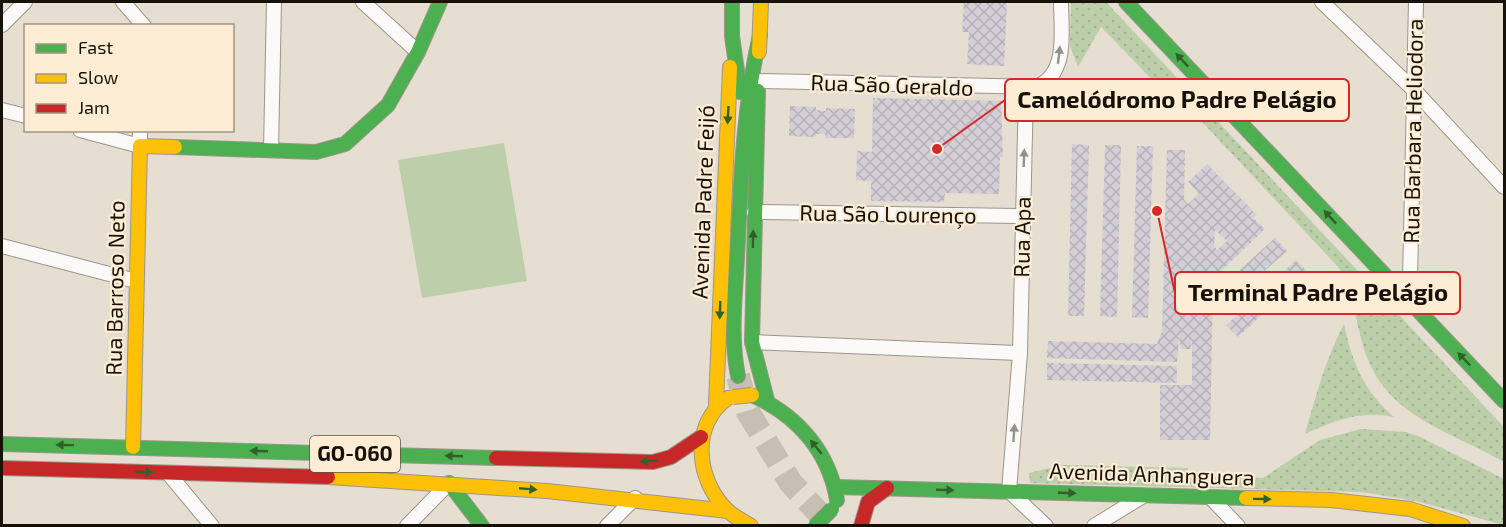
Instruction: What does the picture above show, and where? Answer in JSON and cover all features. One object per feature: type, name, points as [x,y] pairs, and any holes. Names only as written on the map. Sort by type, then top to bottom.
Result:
[{"type":"main road","points":[[140,146],[316,152],[345,144],[388,105],[418,52],[440,2]]},
{"type":"main road","name":"Avenida Padre Feijó","points":[[716,404],[732,2]]},
{"type":"main road","points":[[761,2],[752,342],[767,400]]},
{"type":"main road","points":[[1131,4],[1504,401]]},
{"type":"main road","points":[[738,376],[732,338],[742,151],[754,57],[760,35]]},
{"type":"main road","points":[[732,36],[739,77],[742,151]]},
{"type":"main road","name":"Rua Barroso Neto","points":[[133,447],[140,146]]},
{"type":"main road","points":[[728,511],[708,478],[701,437],[706,419],[716,404],[733,396],[752,395],[767,400],[787,415],[814,443],[823,455],[845,511]]},
{"type":"main road","name":"GO-060","points":[[2,444],[653,462],[671,457],[701,437]]},
{"type":"main road","name":"GO-060","points":[[2,468],[449,483],[635,498],[728,511],[751,525]]},
{"type":"main road","points":[[449,483],[482,525]]},
{"type":"main road","points":[[815,525],[845,511],[861,517],[869,498],[887,488]]},
{"type":"main road","name":"Avenida Anhanguera","points":[[845,511],[887,488],[1369,502],[1410,509],[1463,525]]},
{"type":"street","points":[[2,25],[25,2]]},
{"type":"street","points":[[123,2],[142,24]]},
{"type":"street","points":[[271,150],[274,2]]},
{"type":"street","points":[[363,2],[418,52]]},
{"type":"street","points":[[1026,89],[1043,85],[1057,70],[1060,50],[1061,2]]},
{"type":"street","points":[[1322,2],[1415,91],[1504,187]]},
{"type":"street","name":"Rua Barbara Heliodora","points":[[1404,296],[1410,280],[1416,2]]},
{"type":"street","name":"Rua São Geraldo","points":[[758,81],[1026,89]]},
{"type":"street","name":"Rua Apa","points":[[1009,491],[1020,353],[1026,89]]},
{"type":"street","points":[[2,110],[24,116]]},
{"type":"street","points":[[88,132],[140,146]]},
{"type":"street","name":"Rua Barroso Neto","points":[[140,132],[140,146]]},
{"type":"street","name":"Rua São Lourenço","points":[[754,212],[1023,216]]},
{"type":"street","points":[[2,246],[136,281]]},
{"type":"street","points":[[752,342],[1020,353]]},
{"type":"street","points":[[168,473],[212,525]]},
{"type":"street","points":[[408,525],[449,483]]},
{"type":"street","points":[[1009,491],[1046,525]]},
{"type":"street","points":[[1094,525],[1143,496]]},
{"type":"street","points":[[607,525],[635,498]]},
{"type":"street","points":[[1211,498],[1238,525]]},
{"type":"green space","points":[[1071,2],[1106,2],[1504,427],[1504,462],[1427,422],[1392,397],[1368,360],[1349,292],[1339,268],[1191,110],[1177,105],[1101,27],[1078,67],[1070,46]]},
{"type":"green space","points":[[504,143],[527,281],[422,298],[398,160]]},
{"type":"green space","points":[[1344,324],[1355,364],[1375,397],[1394,417],[1370,415],[1348,418],[1305,434],[1326,365]]},
{"type":"green space","points":[[1361,429],[1406,432],[1418,436],[1504,479],[1504,525],[1416,501],[1361,492],[1030,483],[1029,473],[1062,465],[1188,468],[1188,476],[1263,478],[1320,440]]},
{"type":"building","points":[[964,2],[1007,2],[1004,66],[967,64],[969,32],[962,32]]},
{"type":"building","points":[[873,98],[1001,101],[1003,157],[1000,157],[999,194],[945,193],[944,202],[871,201],[871,181],[856,180],[857,151],[872,152]]},
{"type":"building","points":[[790,106],[816,107],[816,110],[826,111],[826,108],[855,109],[854,138],[825,138],[825,134],[816,134],[816,137],[789,136]]},
{"type":"building","points":[[1072,144],[1089,145],[1084,316],[1068,316]]},
{"type":"building","points":[[1105,145],[1121,145],[1117,317],[1100,316]]},
{"type":"building","points":[[1137,146],[1153,146],[1148,318],[1132,317]]},
{"type":"building","points":[[1167,150],[1185,150],[1184,200],[1188,204],[1199,194],[1188,182],[1207,164],[1257,215],[1253,218],[1265,229],[1222,270],[1230,279],[1275,238],[1287,251],[1242,291],[1252,301],[1296,260],[1308,272],[1238,337],[1226,325],[1239,313],[1213,286],[1210,440],[1160,440],[1160,385],[1192,385],[1192,338],[1191,349],[1181,349],[1179,338],[1177,362],[1047,358],[1048,341],[1157,344],[1162,331]],"holes":[[[1215,230],[1227,241],[1217,250],[1214,246]]]},
{"type":"building","points":[[1047,363],[1177,366],[1177,383],[1047,380]]},
{"type":"tunnel","points":[[738,376],[748,412],[791,483],[831,526]]},
{"type":"traffic: fast","points":[[175,147],[316,152],[345,144],[388,105],[418,52],[440,2]]},
{"type":"traffic: fast","points":[[732,2],[732,36],[740,92]]},
{"type":"traffic: fast","points":[[1126,2],[1504,401]]},
{"type":"traffic: fast","points":[[738,376],[734,346],[734,317],[742,174],[746,118],[760,35]]},
{"type":"traffic: fast","points":[[758,91],[752,342],[767,400]]},
{"type":"traffic: fast","points":[[754,396],[784,414],[809,438],[827,466],[837,500]]},
{"type":"traffic: fast","points":[[2,444],[496,458]]},
{"type":"traffic: fast","points":[[449,483],[482,526]]},
{"type":"traffic: fast","points":[[836,487],[1246,498]]},
{"type":"traffic: fast","points":[[815,526],[832,509]]},
{"type":"traffic: slow","points":[[759,52],[761,2]]},
{"type":"traffic: slow","points":[[716,404],[730,67]]},
{"type":"traffic: slow","points":[[133,447],[140,146],[175,147]]},
{"type":"traffic: slow","points":[[733,397],[752,395]]},
{"type":"traffic: slow","points":[[728,398],[707,422],[702,452],[704,468],[717,498],[736,517],[751,526]]},
{"type":"traffic: slow","points":[[328,477],[547,491],[728,511]]},
{"type":"traffic: slow","points":[[1246,498],[1331,500],[1410,509],[1463,526]]},
{"type":"traffic: jam","points":[[496,458],[653,462],[671,457],[701,437]]},
{"type":"traffic: jam","points":[[2,468],[328,477]]},
{"type":"traffic: jam","points":[[861,526],[868,502],[887,488]]},
{"type":"place","name":"Camelódromo Padre Pelágio","points":[[937,149]]},
{"type":"place","name":"Terminal Padre Pelágio","points":[[1157,211]]}]
